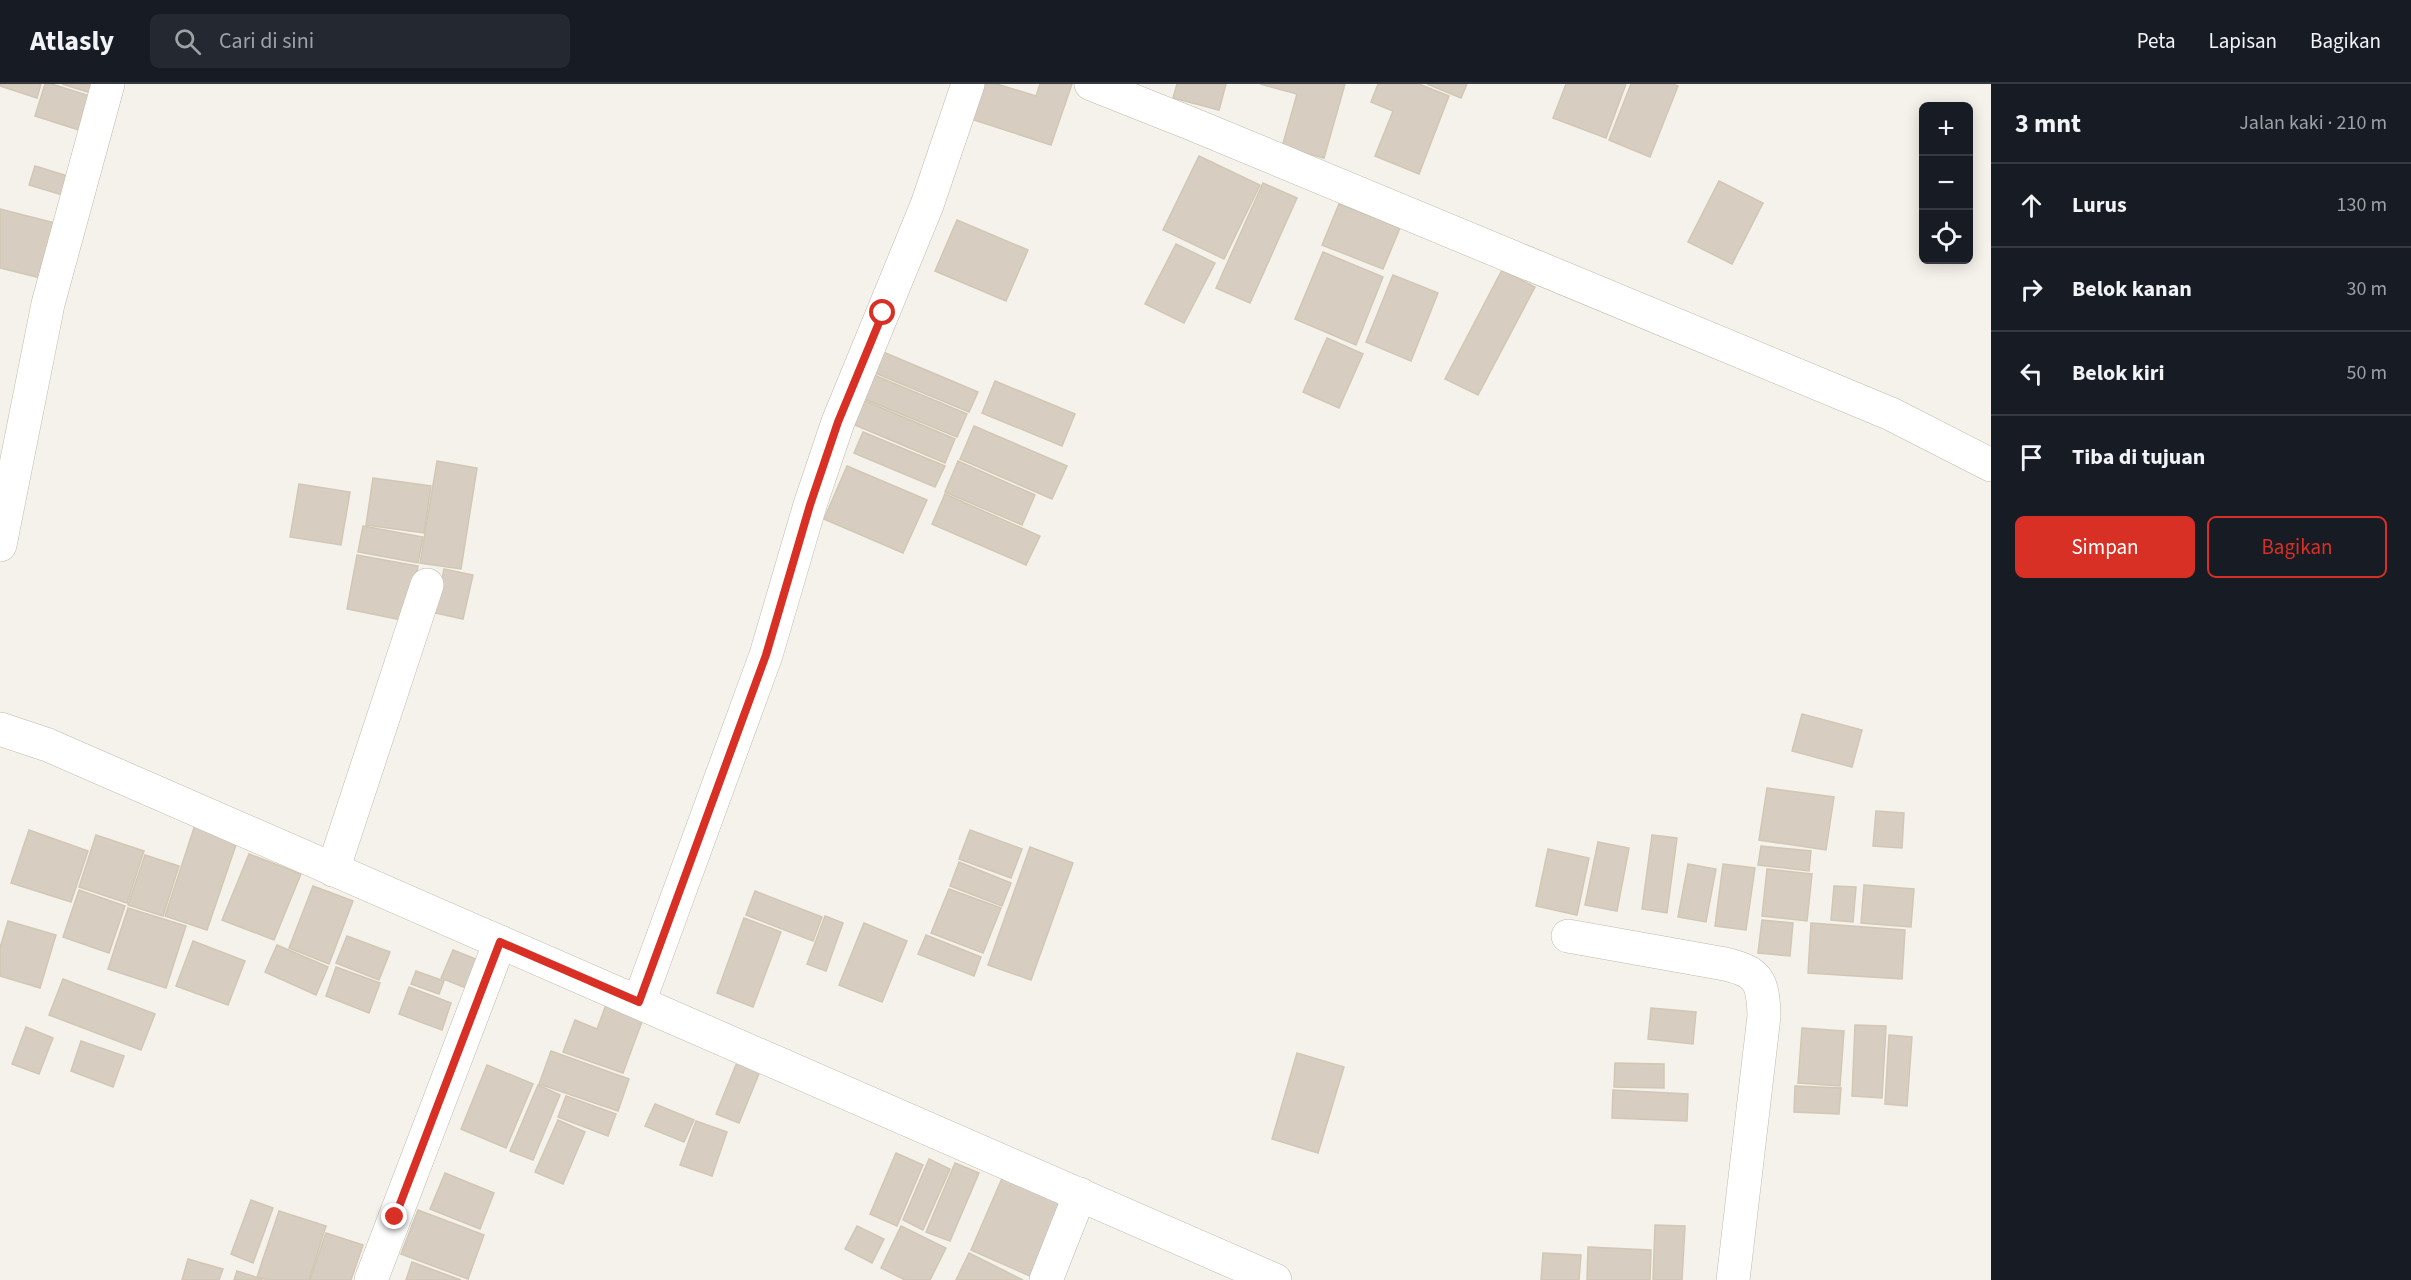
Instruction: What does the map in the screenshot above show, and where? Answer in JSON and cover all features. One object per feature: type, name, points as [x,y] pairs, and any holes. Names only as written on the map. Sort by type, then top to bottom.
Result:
[{"type":"street","points":[[0,545],[48,304],[108,84]]},
{"type":"street","points":[[639,1002],[766,655],[810,505],[838,422],[927,205],[968,84]]},
{"type":"street","points":[[1091,84],[1891,414],[1991,465]]},
{"type":"street","points":[[333,870],[427,585]]},
{"type":"street","points":[[0,729],[48,745],[1275,1280]]},
{"type":"street","points":[[1568,936],[1744,969],[1759,980],[1763,994],[1764,1016],[1733,1280]]},
{"type":"street","points":[[370,1280],[500,942]]},
{"type":"street","points":[[1046,1280],[1080,1194]]},
{"type":"building","points":[[0,84],[41,84],[37,98],[0,86]]},
{"type":"building","points":[[45,84],[52,84],[93,97],[82,131],[35,116]]},
{"type":"building","points":[[62,84],[97,84],[94,94]]},
{"type":"building","points":[[983,84],[997,84],[1036,96],[1040,84],[1072,84],[1051,145],[971,119]]},
{"type":"building","points":[[1177,84],[1226,84],[1219,110],[1173,98]]},
{"type":"building","points":[[1260,84],[1345,84],[1324,158],[1282,147],[1297,94]]},
{"type":"building","points":[[1378,84],[1419,84],[1449,96],[1419,174],[1375,156],[1393,111],[1371,102]]},
{"type":"building","points":[[1427,84],[1467,84],[1461,98]]},
{"type":"building","points":[[1566,84],[1626,84],[1606,138],[1553,118]]},
{"type":"building","points":[[1631,84],[1678,86],[1650,157],[1609,140]]},
{"type":"building","points":[[1199,156],[1260,185],[1224,259],[1163,230]]},
{"type":"building","points":[[35,166],[71,177],[66,196],[29,185]]},
{"type":"building","points":[[1719,181],[1763,203],[1732,264],[1688,242]]},
{"type":"building","points":[[1263,183],[1297,198],[1250,303],[1216,288]]},
{"type":"building","points":[[1339,204],[1400,228],[1383,269],[1322,245]]},
{"type":"building","points":[[0,209],[55,223],[41,278],[0,268]]},
{"type":"building","points":[[957,220],[1028,250],[1006,301],[935,271]]},
{"type":"building","points":[[1176,244],[1215,263],[1184,323],[1145,304]]},
{"type":"building","points":[[1323,252],[1383,277],[1356,345],[1295,319]]},
{"type":"building","points":[[1502,270],[1535,287],[1478,395],[1445,379]]},
{"type":"building","points":[[1393,275],[1438,293],[1411,361],[1366,342]]},
{"type":"building","points":[[1327,338],[1363,354],[1339,408],[1303,392]]},
{"type":"building","points":[[876,349],[978,392],[969,412],[868,370]]},
{"type":"building","points":[[867,372],[967,414],[957,437],[857,396]]},
{"type":"building","points":[[995,381],[1075,414],[1062,446],[982,413]]},
{"type":"building","points":[[858,398],[955,439],[945,463],[848,422]]},
{"type":"building","points":[[974,426],[1067,466],[1052,499],[960,459]]},
{"type":"building","points":[[863,432],[945,466],[935,487],[854,453]]},
{"type":"building","points":[[437,461],[477,468],[461,569],[420,563]]},
{"type":"building","points":[[958,461],[1035,495],[1022,525],[945,492]]},
{"type":"building","points":[[847,466],[927,500],[903,553],[824,519]]},
{"type":"building","points":[[373,478],[431,486],[424,533],[366,525]]},
{"type":"building","points":[[299,484],[350,492],[341,545],[290,537]]},
{"type":"building","points":[[945,494],[1040,536],[1026,565],[932,524]]},
{"type":"building","points":[[363,526],[423,537],[418,563],[358,552]]},
{"type":"building","points":[[357,555],[418,566],[407,621],[347,609]]},
{"type":"building","points":[[444,569],[473,575],[463,619],[435,613]]},
{"type":"building","points":[[1802,714],[1862,730],[1852,767],[1792,751]]},
{"type":"building","points":[[1767,788],[1834,797],[1826,850],[1759,840]]},
{"type":"building","points":[[1876,811],[1904,813],[1902,848],[1873,846]]},
{"type":"building","points":[[195,825],[238,839],[207,930],[165,916]]},
{"type":"building","points":[[29,830],[88,851],[71,902],[11,883]]},
{"type":"building","points":[[970,830],[1022,849],[1011,878],[959,859]]},
{"type":"building","points":[[96,835],[144,851],[127,903],[79,887]]},
{"type":"building","points":[[1652,835],[1677,838],[1667,913],[1642,909]]},
{"type":"building","points":[[1598,842],[1629,848],[1617,911],[1585,905]]},
{"type":"building","points":[[1761,846],[1811,851],[1809,871],[1758,865]]},
{"type":"building","points":[[1030,847],[1073,863],[1031,980],[988,965]]},
{"type":"building","points":[[1548,849],[1589,858],[1577,915],[1536,906]]},
{"type":"building","points":[[249,854],[301,874],[274,940],[222,920]]},
{"type":"building","points":[[145,855],[179,866],[163,916],[128,905]]},
{"type":"building","points":[[959,862],[1011,883],[1002,906],[950,886]]},
{"type":"building","points":[[1688,864],[1716,869],[1706,922],[1678,917]]},
{"type":"building","points":[[1723,864],[1755,868],[1746,930],[1715,926]]},
{"type":"building","points":[[1767,869],[1812,874],[1807,921],[1762,916]]},
{"type":"building","points":[[1864,885],[1914,889],[1911,927],[1861,923]]},
{"type":"building","points":[[313,886],[353,901],[329,964],[289,948]]},
{"type":"building","points":[[1834,886],[1856,887],[1853,922],[1831,920]]},
{"type":"building","points":[[949,889],[1001,908],[983,953],[931,933]]},
{"type":"building","points":[[79,890],[125,906],[109,953],[63,937]]},
{"type":"building","points":[[755,891],[822,917],[813,941],[746,915]]},
{"type":"building","points":[[128,908],[186,926],[166,988],[108,969]]},
{"type":"building","points":[[825,916],[843,923],[826,971],[807,964]]},
{"type":"building","points":[[744,918],[781,932],[753,1007],[717,993]]},
{"type":"building","points":[[1762,920],[1793,923],[1790,956],[1758,953]]},
{"type":"building","points":[[8,921],[56,935],[40,988],[0,976],[0,948]]},
{"type":"building","points":[[864,923],[907,941],[882,1002],[839,985]]},
{"type":"building","points":[[1811,923],[1905,930],[1902,979],[1808,973]]},
{"type":"building","points":[[926,935],[981,957],[974,976],[918,954]]},
{"type":"building","points":[[347,936],[390,952],[379,980],[336,963]]},
{"type":"building","points":[[193,941],[245,961],[228,1005],[176,986]]},
{"type":"building","points":[[277,945],[328,967],[316,995],[265,972]]},
{"type":"building","points":[[453,950],[478,960],[466,988],[441,978]]},
{"type":"building","points":[[336,967],[380,983],[369,1013],[326,996]]},
{"type":"building","points":[[416,971],[444,981],[439,994],[411,984]]},
{"type":"building","points":[[63,979],[155,1014],[141,1050],[49,1015]]},
{"type":"building","points":[[409,987],[451,1003],[442,1030],[399,1014]]},
{"type":"building","points":[[610,994],[647,1008],[623,1073],[563,1052],[575,1020],[597,1029]]},
{"type":"building","points":[[1651,1008],[1696,1012],[1693,1044],[1648,1039]]},
{"type":"building","points":[[1855,1025],[1886,1026],[1882,1098],[1852,1096]]},
{"type":"building","points":[[26,1027],[53,1038],[39,1074],[12,1064]]},
{"type":"building","points":[[1802,1028],[1844,1031],[1840,1086],[1798,1083]]},
{"type":"building","points":[[1889,1035],[1912,1037],[1907,1106],[1885,1104]]},
{"type":"building","points":[[81,1041],[124,1056],[113,1087],[71,1071]]},
{"type":"building","points":[[551,1051],[629,1079],[618,1111],[539,1084]]},
{"type":"building","points":[[1297,1053],[1344,1067],[1318,1153],[1272,1139]]},
{"type":"building","points":[[740,1055],[763,1064],[739,1123],[716,1114]]},
{"type":"building","points":[[1615,1063],[1664,1064],[1664,1088],[1614,1087]]},
{"type":"building","points":[[487,1065],[533,1084],[506,1148],[461,1129]]},
{"type":"building","points":[[538,1085],[560,1095],[533,1160],[510,1151]]},
{"type":"building","points":[[1795,1086],[1841,1088],[1839,1114],[1794,1112]]},
{"type":"building","points":[[1613,1090],[1688,1094],[1687,1121],[1612,1118]]},
{"type":"building","points":[[566,1096],[616,1114],[608,1136],[558,1117]]},
{"type":"building","points":[[655,1104],[694,1120],[684,1142],[645,1126]]},
{"type":"building","points":[[558,1120],[585,1132],[563,1184],[535,1172]]},
{"type":"building","points":[[696,1121],[727,1132],[712,1176],[680,1165]]},
{"type":"building","points":[[896,1153],[923,1165],[897,1226],[870,1214]]},
{"type":"building","points":[[929,1159],[950,1169],[923,1230],[903,1220]]},
{"type":"building","points":[[955,1163],[979,1173],[950,1241],[926,1232]]},
{"type":"building","points":[[445,1173],[494,1193],[480,1229],[430,1209]]},
{"type":"building","points":[[1003,1176],[1063,1201],[1030,1276],[971,1250]]},
{"type":"building","points":[[251,1200],[273,1208],[253,1263],[231,1254]]},
{"type":"building","points":[[418,1210],[484,1235],[468,1279],[401,1254]]},
{"type":"building","points":[[279,1211],[326,1226],[309,1280],[268,1280],[257,1277]]},
{"type":"building","points":[[1655,1225],[1685,1226],[1682,1280],[1653,1280]]},
{"type":"building","points":[[857,1226],[884,1239],[872,1263],[845,1249]]},
{"type":"building","points":[[901,1226],[946,1248],[930,1280],[905,1280],[881,1268]]},
{"type":"building","points":[[326,1233],[363,1245],[351,1280],[310,1280]]},
{"type":"building","points":[[1588,1247],[1651,1250],[1650,1280],[1587,1280]]},
{"type":"building","points":[[969,1253],[1023,1280],[956,1280]]},
{"type":"building","points":[[1543,1253],[1581,1255],[1579,1280],[1541,1280]]},
{"type":"building","points":[[188,1259],[223,1269],[219,1280],[182,1280]]},
{"type":"building","points":[[412,1262],[461,1280],[406,1280]]},
{"type":"building","points":[[237,1271],[262,1279],[262,1280],[234,1280]]},
{"type":"route","points":[[395,1217],[500,942],[639,1002],[766,655],[810,505],[838,422],[883,313]]}]
